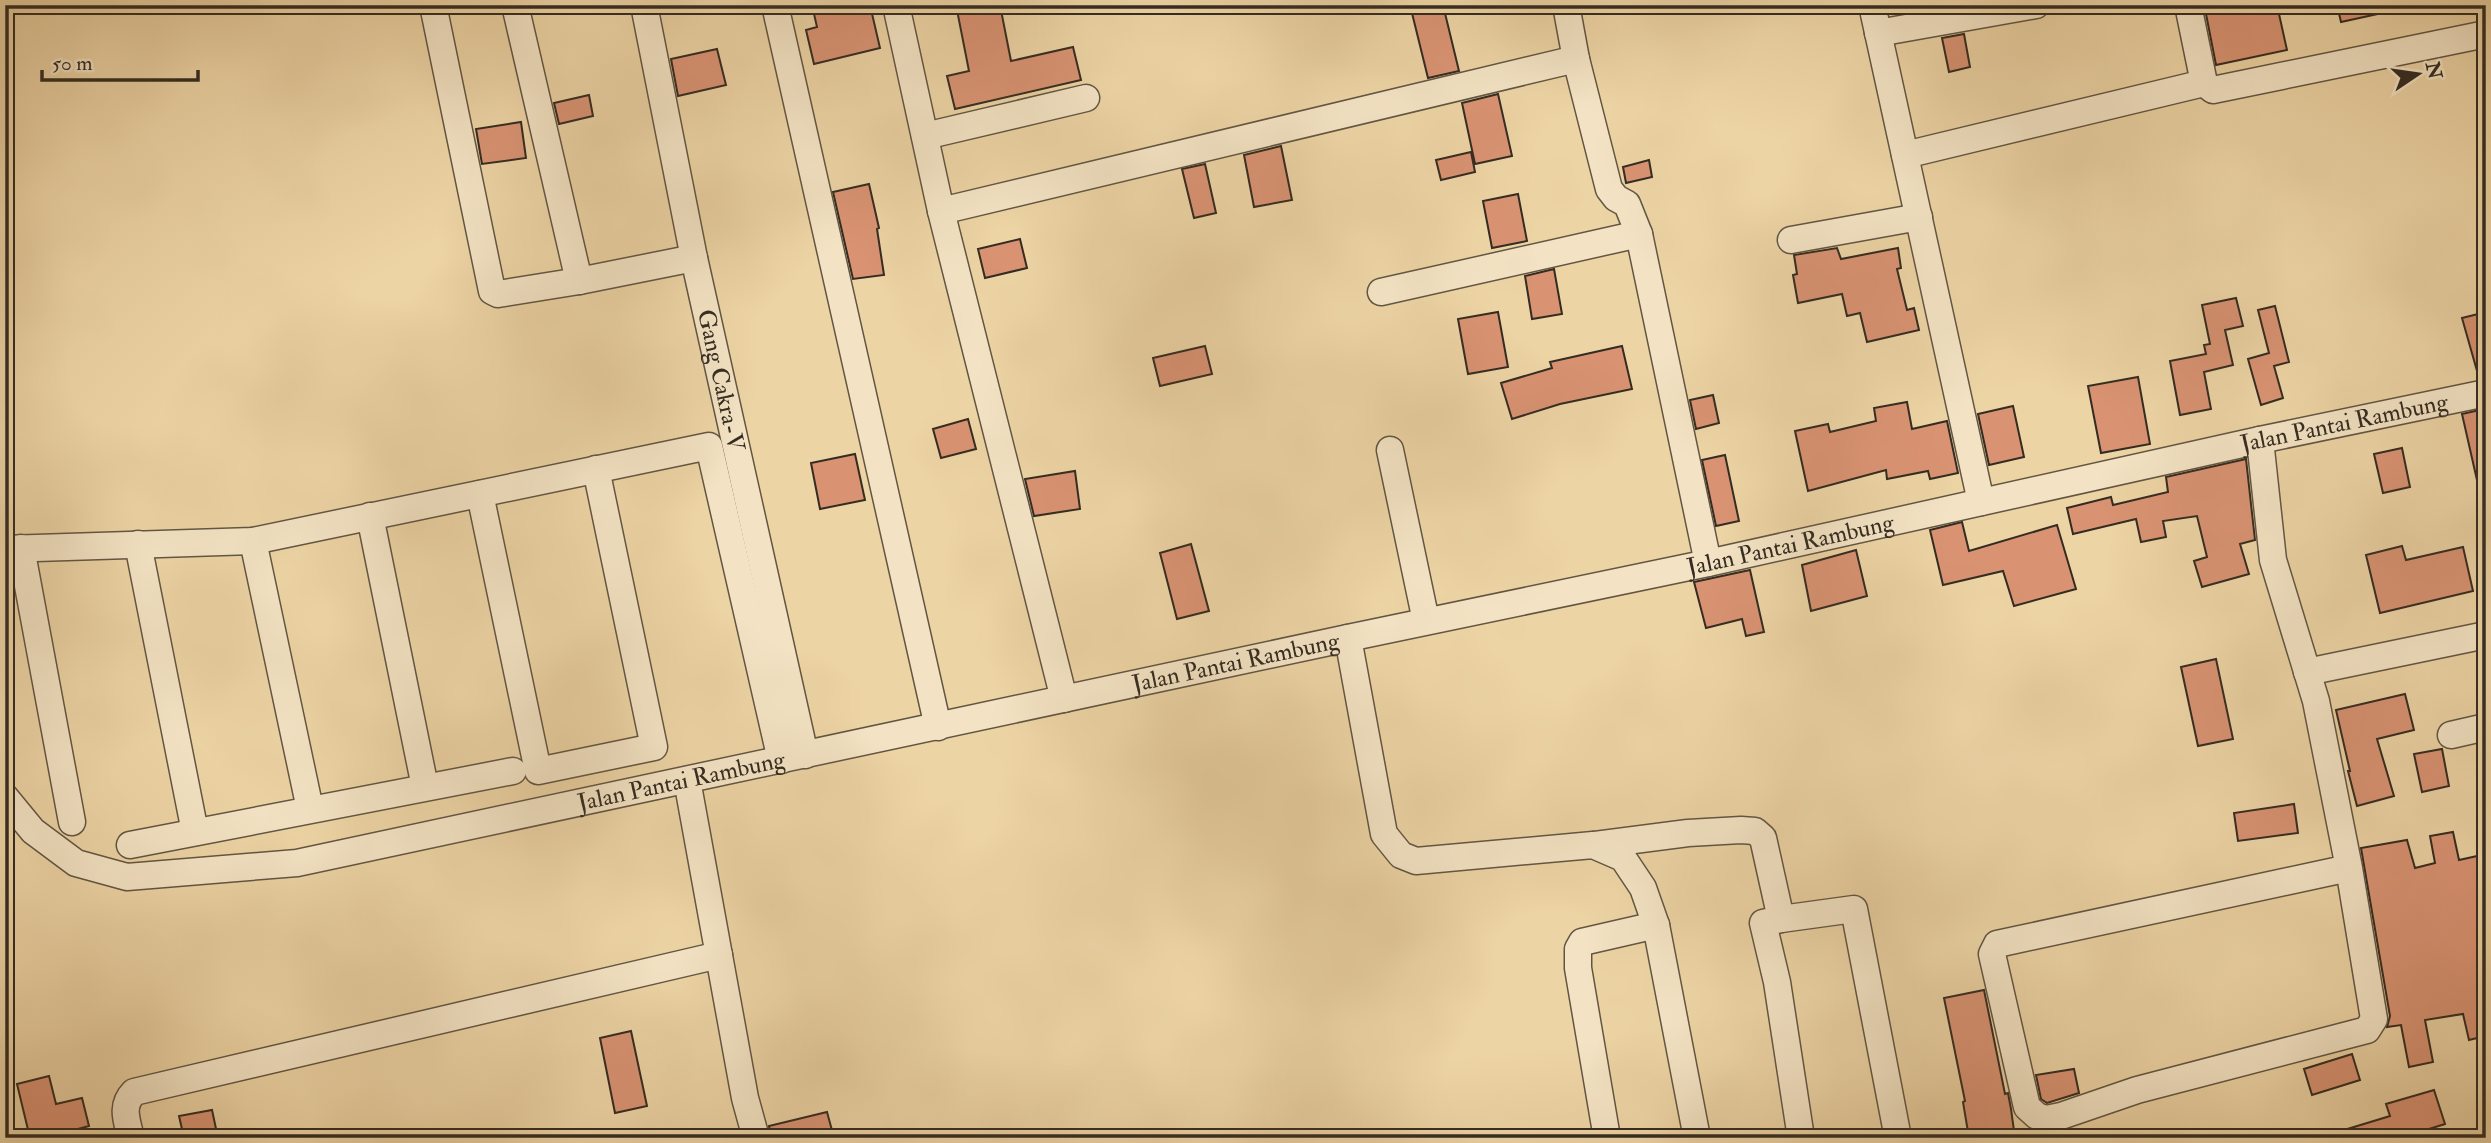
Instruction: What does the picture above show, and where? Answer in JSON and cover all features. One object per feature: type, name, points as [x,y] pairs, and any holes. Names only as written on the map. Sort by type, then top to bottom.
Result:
[{"type":"street","points":[[433,5],[492,291],[498,294],[579,281],[694,258]]},
{"type":"street","points":[[515,5],[579,281]]},
{"type":"street","name":"Gang Cakra-V","points":[[644,5],[793,757]]},
{"type":"street","points":[[775,5],[938,727]]},
{"type":"street","points":[[896,5],[941,211],[1064,699]]},
{"type":"street","points":[[1566,5],[1576,59],[1609,189],[1616,198],[1627,204],[1639,234],[1708,563]]},
{"type":"street","points":[[1872,5],[1981,502]]},
{"type":"street","points":[[1878,33],[2036,5]]},
{"type":"street","points":[[2188,5],[2204,83],[2213,90],[2486,33]]},
{"type":"street","points":[[941,211],[1576,59]]},
{"type":"street","points":[[1905,155],[2204,83]]},
{"type":"street","points":[[925,136],[1086,98]]},
{"type":"street","points":[[1791,240],[1919,216]]},
{"type":"street","points":[[1381,292],[1639,234]]},
{"type":"street","name":"Jalan Pantai Rambung","points":[[5,797],[33,831],[76,863],[127,877],[297,863],[1708,563],[2260,440],[2486,393]]},
{"type":"street","points":[[2260,440],[2273,560],[2316,701],[2349,868],[2374,1019],[2367,1030],[2137,1090],[2062,1116],[2046,1119],[2037,1116],[2027,1107],[1992,954],[1997,944],[2349,868]]},
{"type":"street","points":[[72,822],[13,549],[253,541],[709,446],[793,757]]},
{"type":"street","points":[[1390,450],[1426,621]]},
{"type":"street","points":[[480,494],[538,771],[654,747],[596,469]]},
{"type":"street","points":[[370,516],[425,787]]},
{"type":"street","points":[[253,541],[310,809]]},
{"type":"street","points":[[138,544],[195,832]]},
{"type":"street","points":[[2307,672],[2486,635]]},
{"type":"street","points":[[1348,638],[1384,834],[1401,855],[1416,861],[1688,834],[1755,831],[1763,838],[1768,853],[1781,919]]},
{"type":"street","points":[[2451,735],[2486,727]]},
{"type":"street","points":[[130,845],[513,771]]},
{"type":"street","points":[[687,780],[745,1098],[756,1138]]},
{"type":"street","points":[[1593,845],[1623,858],[1643,888],[1656,925],[1697,1138]]},
{"type":"street","points":[[1801,1138],[1777,982],[1763,923],[1854,909],[1898,1138]]},
{"type":"street","points":[[1607,1138],[1577,968],[1578,949],[1582,942],[1656,925]]},
{"type":"street","points":[[131,1138],[124,1112],[127,1099],[134,1092],[719,955]]},
{"type":"building","points":[[812,5],[870,5],[880,48],[814,64],[806,30],[817,27]]},
{"type":"building","points":[[956,5],[1000,5],[1011,61],[1073,47],[1081,80],[955,109],[947,76],[969,71]]},
{"type":"building","points":[[1410,5],[1443,5],[1459,71],[1428,78]]},
{"type":"building","points":[[2247,5],[2277,5],[2287,50],[2216,65],[2206,14]]},
{"type":"building","points":[[2337,5],[2386,5],[2387,12],[2341,22]]},
{"type":"building","points":[[1964,34],[1970,67],[1949,72],[1942,38]]},
{"type":"building","points":[[717,49],[726,85],[678,96],[671,59]]},
{"type":"building","points":[[1498,94],[1512,156],[1475,164],[1462,103]]},
{"type":"building","points":[[589,95],[593,116],[559,124],[554,103]]},
{"type":"building","points":[[521,122],[526,158],[482,164],[476,129]]},
{"type":"building","points":[[1281,146],[1292,200],[1254,207],[1244,155]]},
{"type":"building","points":[[1471,152],[1475,172],[1441,180],[1436,160]]},
{"type":"building","points":[[1649,160],[1652,177],[1626,183],[1623,167]]},
{"type":"building","points":[[1205,164],[1216,213],[1194,218],[1182,169]]},
{"type":"building","points":[[869,184],[879,228],[884,275],[853,279],[833,192]]},
{"type":"building","points":[[1518,194],[1527,241],[1492,248],[1483,201]]},
{"type":"building","points":[[1020,239],[1027,268],[985,278],[978,249]]},
{"type":"building","points":[[1837,248],[1841,259],[1898,248],[1901,268],[1897,269],[1907,310],[1914,308],[1919,330],[1867,342],[1860,313],[1847,316],[1842,294],[1798,303],[1793,275],[1797,274],[1794,255]]},
{"type":"building","points":[[1554,269],[1562,314],[1532,319],[1525,276]]},
{"type":"building","points":[[2236,298],[2243,326],[2225,330],[2233,365],[2204,372],[2211,409],[2180,415],[2170,361],[2206,354],[2204,345],[2210,344],[2202,305]]},
{"type":"building","points":[[2275,306],[2289,362],[2274,366],[2283,398],[2261,405],[2248,359],[2269,353],[2258,310]]},
{"type":"building","points":[[1498,312],[1508,367],[1468,374],[1458,319]]},
{"type":"building","points":[[2486,312],[2486,378],[2479,378],[2462,318]]},
{"type":"building","points":[[1205,346],[1212,374],[1160,386],[1153,358]]},
{"type":"building","points":[[1622,346],[1632,389],[1560,404],[1512,419],[1501,383],[1552,368],[1550,362]]},
{"type":"building","points":[[2138,377],[2150,444],[2101,453],[2088,386]]},
{"type":"building","points":[[1713,395],[1719,423],[1696,429],[1690,400]]},
{"type":"building","points":[[1907,402],[1912,429],[1947,421],[1958,473],[1930,479],[1928,471],[1887,479],[1886,470],[1808,491],[1795,431],[1828,424],[1830,432],[1876,421],[1874,408]]},
{"type":"building","points":[[2013,406],[2024,457],[1989,465],[1978,414]]},
{"type":"building","points":[[2484,409],[2486,489],[2479,489],[2462,414]]},
{"type":"building","points":[[968,419],[976,449],[941,458],[933,429]]},
{"type":"building","points":[[2402,448],[2410,487],[2383,493],[2374,454]]},
{"type":"building","points":[[855,454],[865,500],[820,509],[811,463]]},
{"type":"building","points":[[1725,455],[1739,521],[1716,526],[1702,460]]},
{"type":"building","points":[[2246,459],[2255,540],[2240,544],[2249,574],[2202,587],[2194,561],[2207,557],[2197,516],[2163,521],[2166,537],[2141,542],[2136,519],[2073,534],[2067,508],[2111,497],[2113,505],[2168,492],[2166,477]]},
{"type":"building","points":[[1075,471],[1080,509],[1034,516],[1025,479]]},
{"type":"building","points":[[1962,522],[1969,551],[2057,525],[2076,589],[2014,606],[2003,571],[1943,585],[1930,530]]},
{"type":"building","points":[[1191,544],[1209,611],[1177,619],[1160,553]]},
{"type":"building","points":[[2402,546],[2406,560],[2463,547],[2473,591],[2380,613],[2366,555]]},
{"type":"building","points":[[1856,550],[1867,596],[1811,611],[1802,565]]},
{"type":"building","points":[[1750,570],[1764,632],[1746,636],[1742,619],[1706,628],[1694,582]]},
{"type":"building","points":[[2216,659],[2233,739],[2198,746],[2181,667]]},
{"type":"building","points":[[2405,694],[2414,730],[2377,739],[2394,796],[2357,806],[2336,710]]},
{"type":"building","points":[[2442,749],[2449,786],[2422,792],[2414,754]]},
{"type":"building","points":[[2294,804],[2298,833],[2238,841],[2234,813]]},
{"type":"building","points":[[2453,832],[2459,860],[2486,854],[2486,1011],[2480,1013],[2485,1036],[2469,1040],[2463,1014],[2425,1020],[2433,1062],[2409,1067],[2401,1025],[2387,1027],[2390,1016],[2361,848],[2407,840],[2415,868],[2435,863],[2430,836]]},
{"type":"building","points":[[1984,990],[2005,1094],[2008,1093],[2015,1138],[1969,1138],[1965,1101],[1944,998]]},
{"type":"building","points":[[631,1031],[647,1106],[615,1113],[600,1038]]},
{"type":"building","points":[[2352,1054],[2360,1080],[2312,1095],[2304,1069]]},
{"type":"building","points":[[2074,1069],[2079,1093],[2047,1103],[2041,1099],[2036,1075]]},
{"type":"building","points":[[49,1076],[56,1104],[82,1098],[89,1126],[63,1133],[64,1138],[30,1138],[17,1084]]},
{"type":"building","points":[[2434,1090],[2445,1124],[2400,1138],[2332,1138],[2331,1134],[2390,1116],[2386,1104]]},
{"type":"building","points":[[212,1110],[218,1138],[184,1138],[179,1116]]},
{"type":"building","points":[[827,1112],[833,1134],[819,1138],[771,1138],[769,1126]]}]
